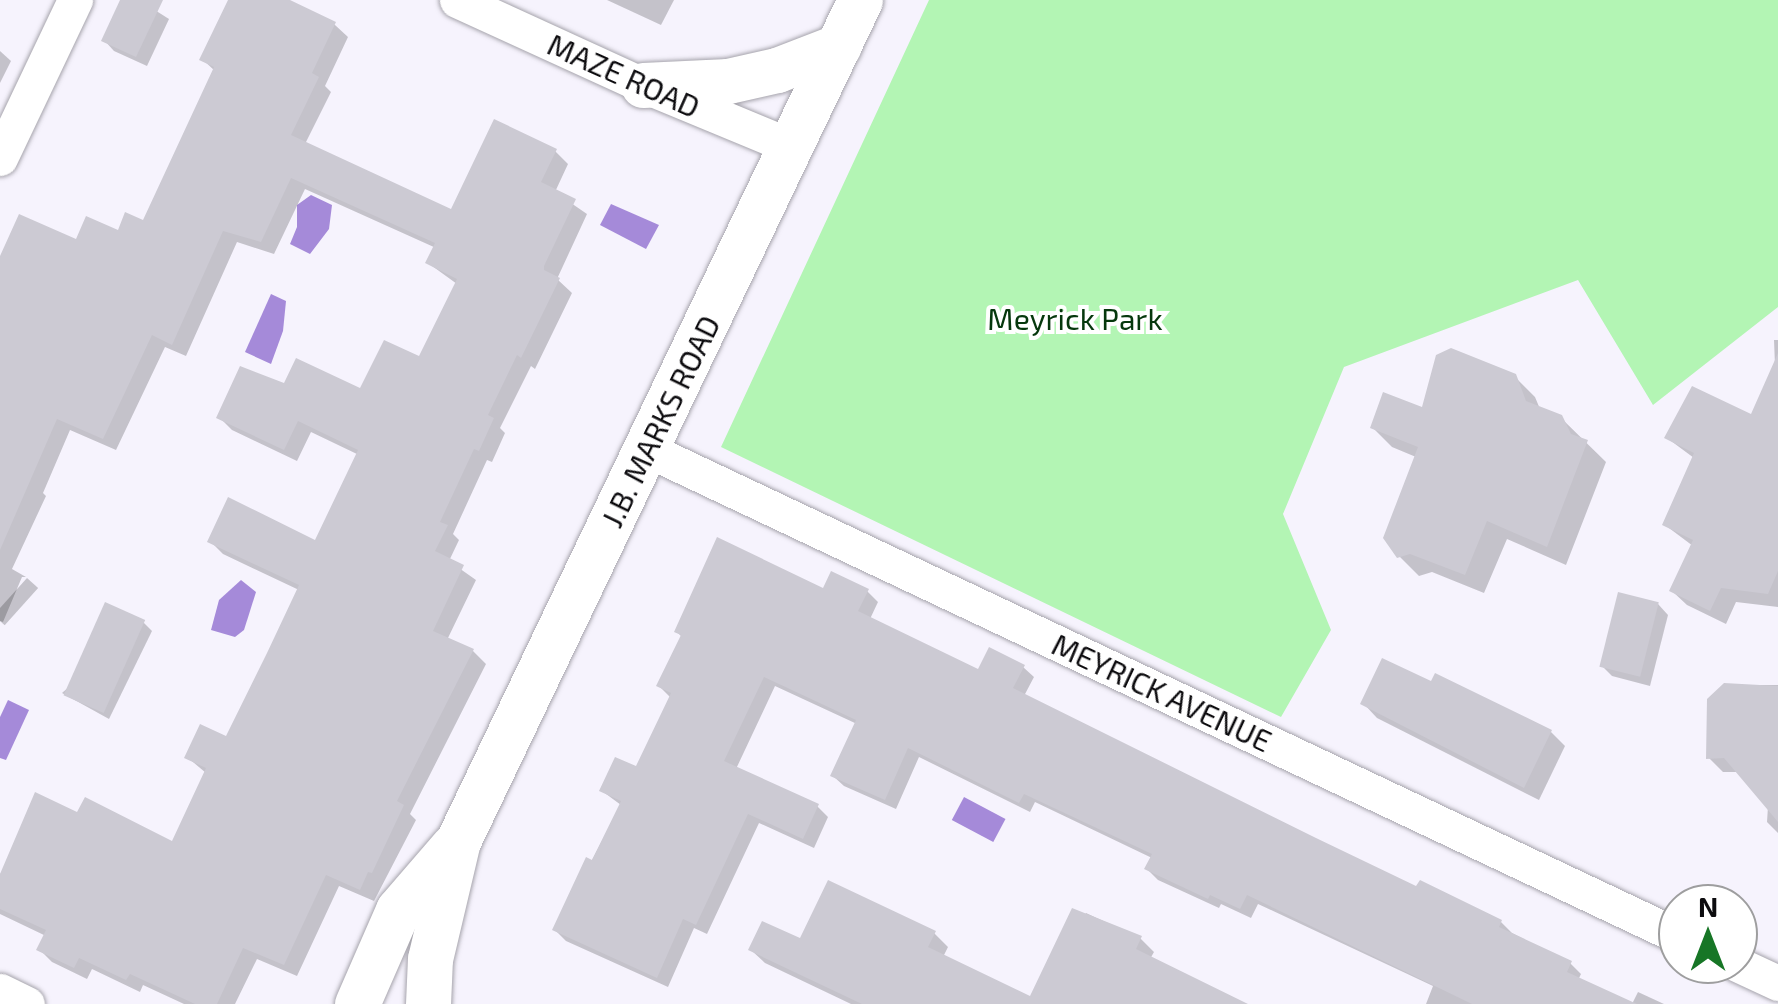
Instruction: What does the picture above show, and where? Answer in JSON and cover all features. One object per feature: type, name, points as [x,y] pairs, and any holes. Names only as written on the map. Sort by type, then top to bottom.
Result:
[{"type":"street","points":[[0,158],[75,0]]},
{"type":"street","name":"MAZE ROAD","points":[[457,0],[643,85],[793,147]]},
{"type":"street","name":"J.B. MARKS ROAD","points":[[428,1004],[430,959],[458,841],[860,0]]},
{"type":"street","points":[[643,85],[728,81],[777,70],[839,46]]},
{"type":"street","name":"MEYRICK AVENUE","points":[[646,449],[1658,927]]},
{"type":"street","name":"J.B. MARKS ROAD","points":[[357,1004],[398,910],[458,841]]},
{"type":"street","points":[[0,991],[27,1004]]},
{"type":"green space","name":"Meyrick Park","points":[[929,0],[1778,0],[1778,307],[1653,405],[1578,280],[1344,367],[1283,514],[1331,630],[1281,717],[721,447]]},
{"type":"shaded area","points":[[311,195],[332,205],[329,229],[310,254],[290,244],[297,227],[297,205]]},
{"type":"shaded area","points":[[611,204],[659,225],[646,249],[600,225]]},
{"type":"shaded area","points":[[271,294],[286,301],[283,331],[271,364],[245,352]]},
{"type":"shaded area","points":[[241,580],[256,592],[244,630],[235,637],[211,630],[219,600]]},
{"type":"shaded area","points":[[8,700],[29,710],[6,760],[0,758],[0,717]]},
{"type":"shaded area","points":[[964,797],[1005,819],[993,842],[952,820]]},
{"type":"building","points":[[120,0],[163,0],[136,57],[101,41]]},
{"type":"building","points":[[228,0],[290,0],[336,22],[312,73],[319,77],[291,135],[451,209],[494,119],[557,149],[541,182],[576,199],[544,266],[544,270],[560,278],[521,358],[517,355],[488,415],[494,418],[479,451],[474,449],[440,522],[448,525],[435,551],[464,565],[433,631],[474,649],[397,801],[404,805],[372,873],[368,872],[360,890],[326,875],[284,965],[243,948],[217,1004],[195,1004],[130,974],[126,980],[79,958],[74,968],[36,950],[46,930],[0,909],[0,874],[35,792],[77,812],[85,797],[172,841],[206,768],[184,758],[200,724],[226,736],[267,653],[299,585],[207,542],[228,497],[315,540],[358,450],[298,421],[284,450],[216,418],[240,366],[284,383],[296,358],[360,388],[384,340],[419,356],[457,279],[425,263],[435,243],[291,178],[261,242],[223,231],[172,345],[152,335],[103,439],[57,419],[0,550],[0,256],[19,214],[76,239],[86,216],[118,230],[125,212],[143,220],[214,67],[199,60]]},
{"type":"building","points":[[1451,348],[1516,374],[1526,401],[1562,415],[1571,434],[1588,440],[1547,547],[1487,521],[1465,575],[1410,554],[1397,558],[1383,538],[1418,447],[1370,428],[1383,392],[1422,407],[1436,355]]},
{"type":"building","points":[[1778,353],[1778,571],[1768,594],[1721,588],[1710,611],[1669,591],[1693,540],[1662,525],[1694,453],[1664,438],[1692,386],[1751,414]]},
{"type":"building","points":[[717,537],[823,588],[831,571],[869,589],[858,611],[978,669],[989,647],[1025,665],[1013,688],[1416,886],[1420,880],[1502,920],[1499,927],[1572,961],[1567,972],[1637,1004],[1472,1004],[1247,895],[1240,909],[1210,895],[1208,899],[1144,869],[1152,854],[1024,794],[1019,803],[908,748],[885,800],[830,776],[856,720],[764,677],[724,761],[819,804],[803,839],[748,814],[696,925],[683,919],[657,978],[552,930],[586,857],[592,860],[621,801],[599,791],[615,757],[636,766],[671,693],[656,686],[681,635],[674,632]]},
{"type":"building","points":[[1618,592],[1659,602],[1640,677],[1599,667]]},
{"type":"building","points":[[105,602],[145,620],[104,713],[64,695]]},
{"type":"building","points":[[1382,658],[1431,681],[1435,673],[1552,730],[1524,788],[1360,704]]},
{"type":"building","points":[[1724,683],[1778,686],[1778,822],[1724,758],[1706,759],[1707,699]]},
{"type":"building","points":[[828,880],[936,931],[928,947],[1030,996],[1072,908],[1142,936],[1136,949],[1248,1004],[862,1004],[748,950],[762,921],[800,938]]}]
